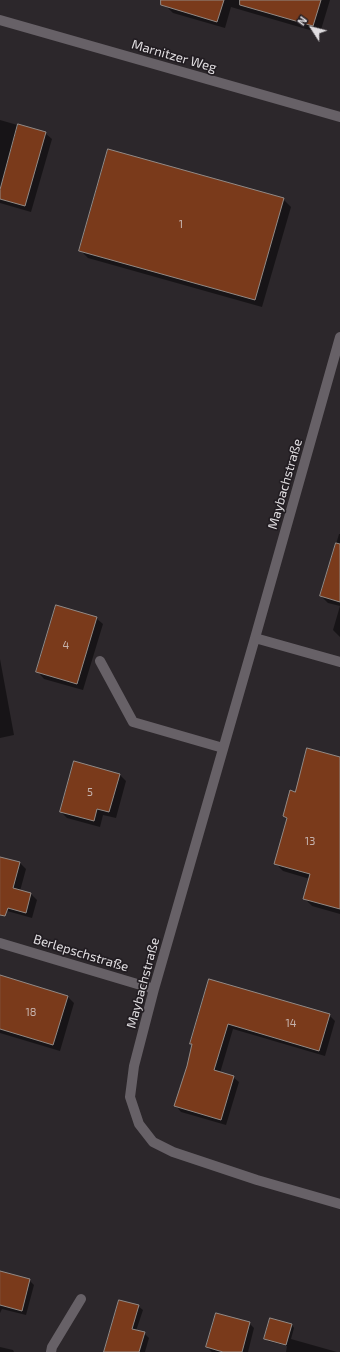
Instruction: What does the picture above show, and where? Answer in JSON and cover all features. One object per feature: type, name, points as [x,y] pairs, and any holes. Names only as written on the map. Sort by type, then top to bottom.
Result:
[{"type":"street","name":"Marnitzer Weg","points":[[0,20],[340,118]]},
{"type":"street","name":"Maybachstraße","points":[[340,337],[256,638],[154,989],[134,1066],[130,1097],[139,1124],[153,1142],[173,1152],[250,1178],[340,1204]]},
{"type":"street","points":[[256,638],[340,662]]},
{"type":"street","points":[[100,661],[133,722],[223,748]]},
{"type":"street","name":"Berlepschstraße","points":[[0,943],[154,989]]},
{"type":"street","points":[[51,1352],[52,1347],[81,1299]]},
{"type":"building","points":[[161,0],[224,0],[217,22],[161,5]]},
{"type":"building","points":[[240,0],[321,0],[313,26],[240,5]]},
{"type":"building","points":[[18,124],[46,132],[25,206],[0,199],[0,190]]},
{"type":"building","points":[[108,149],[284,198],[255,300],[79,251]]},
{"type":"building","points":[[336,543],[340,544],[340,602],[320,596]]},
{"type":"building","points":[[56,605],[97,617],[77,684],[36,672]]},
{"type":"building","points":[[307,748],[340,757],[340,909],[303,899],[310,874],[274,864],[287,818],[283,816],[290,790],[295,792]]},
{"type":"building","points":[[74,761],[120,774],[109,812],[97,809],[94,821],[60,812]]},
{"type":"building","points":[[0,857],[20,862],[13,888],[31,893],[26,913],[8,908],[5,916],[0,915]]},
{"type":"building","points":[[0,975],[68,996],[53,1045],[0,1029]]},
{"type":"building","points":[[209,979],[330,1014],[319,1051],[228,1024],[214,1070],[234,1076],[221,1120],[174,1106],[187,1066],[192,1044],[190,1044]]},
{"type":"building","points":[[0,1271],[30,1279],[22,1311],[0,1305]]},
{"type":"building","points":[[119,1300],[139,1305],[132,1329],[145,1332],[139,1352],[104,1352]]},
{"type":"building","points":[[216,1313],[250,1322],[242,1352],[223,1352],[206,1347]]},
{"type":"building","points":[[270,1318],[292,1324],[286,1345],[264,1339]]}]
